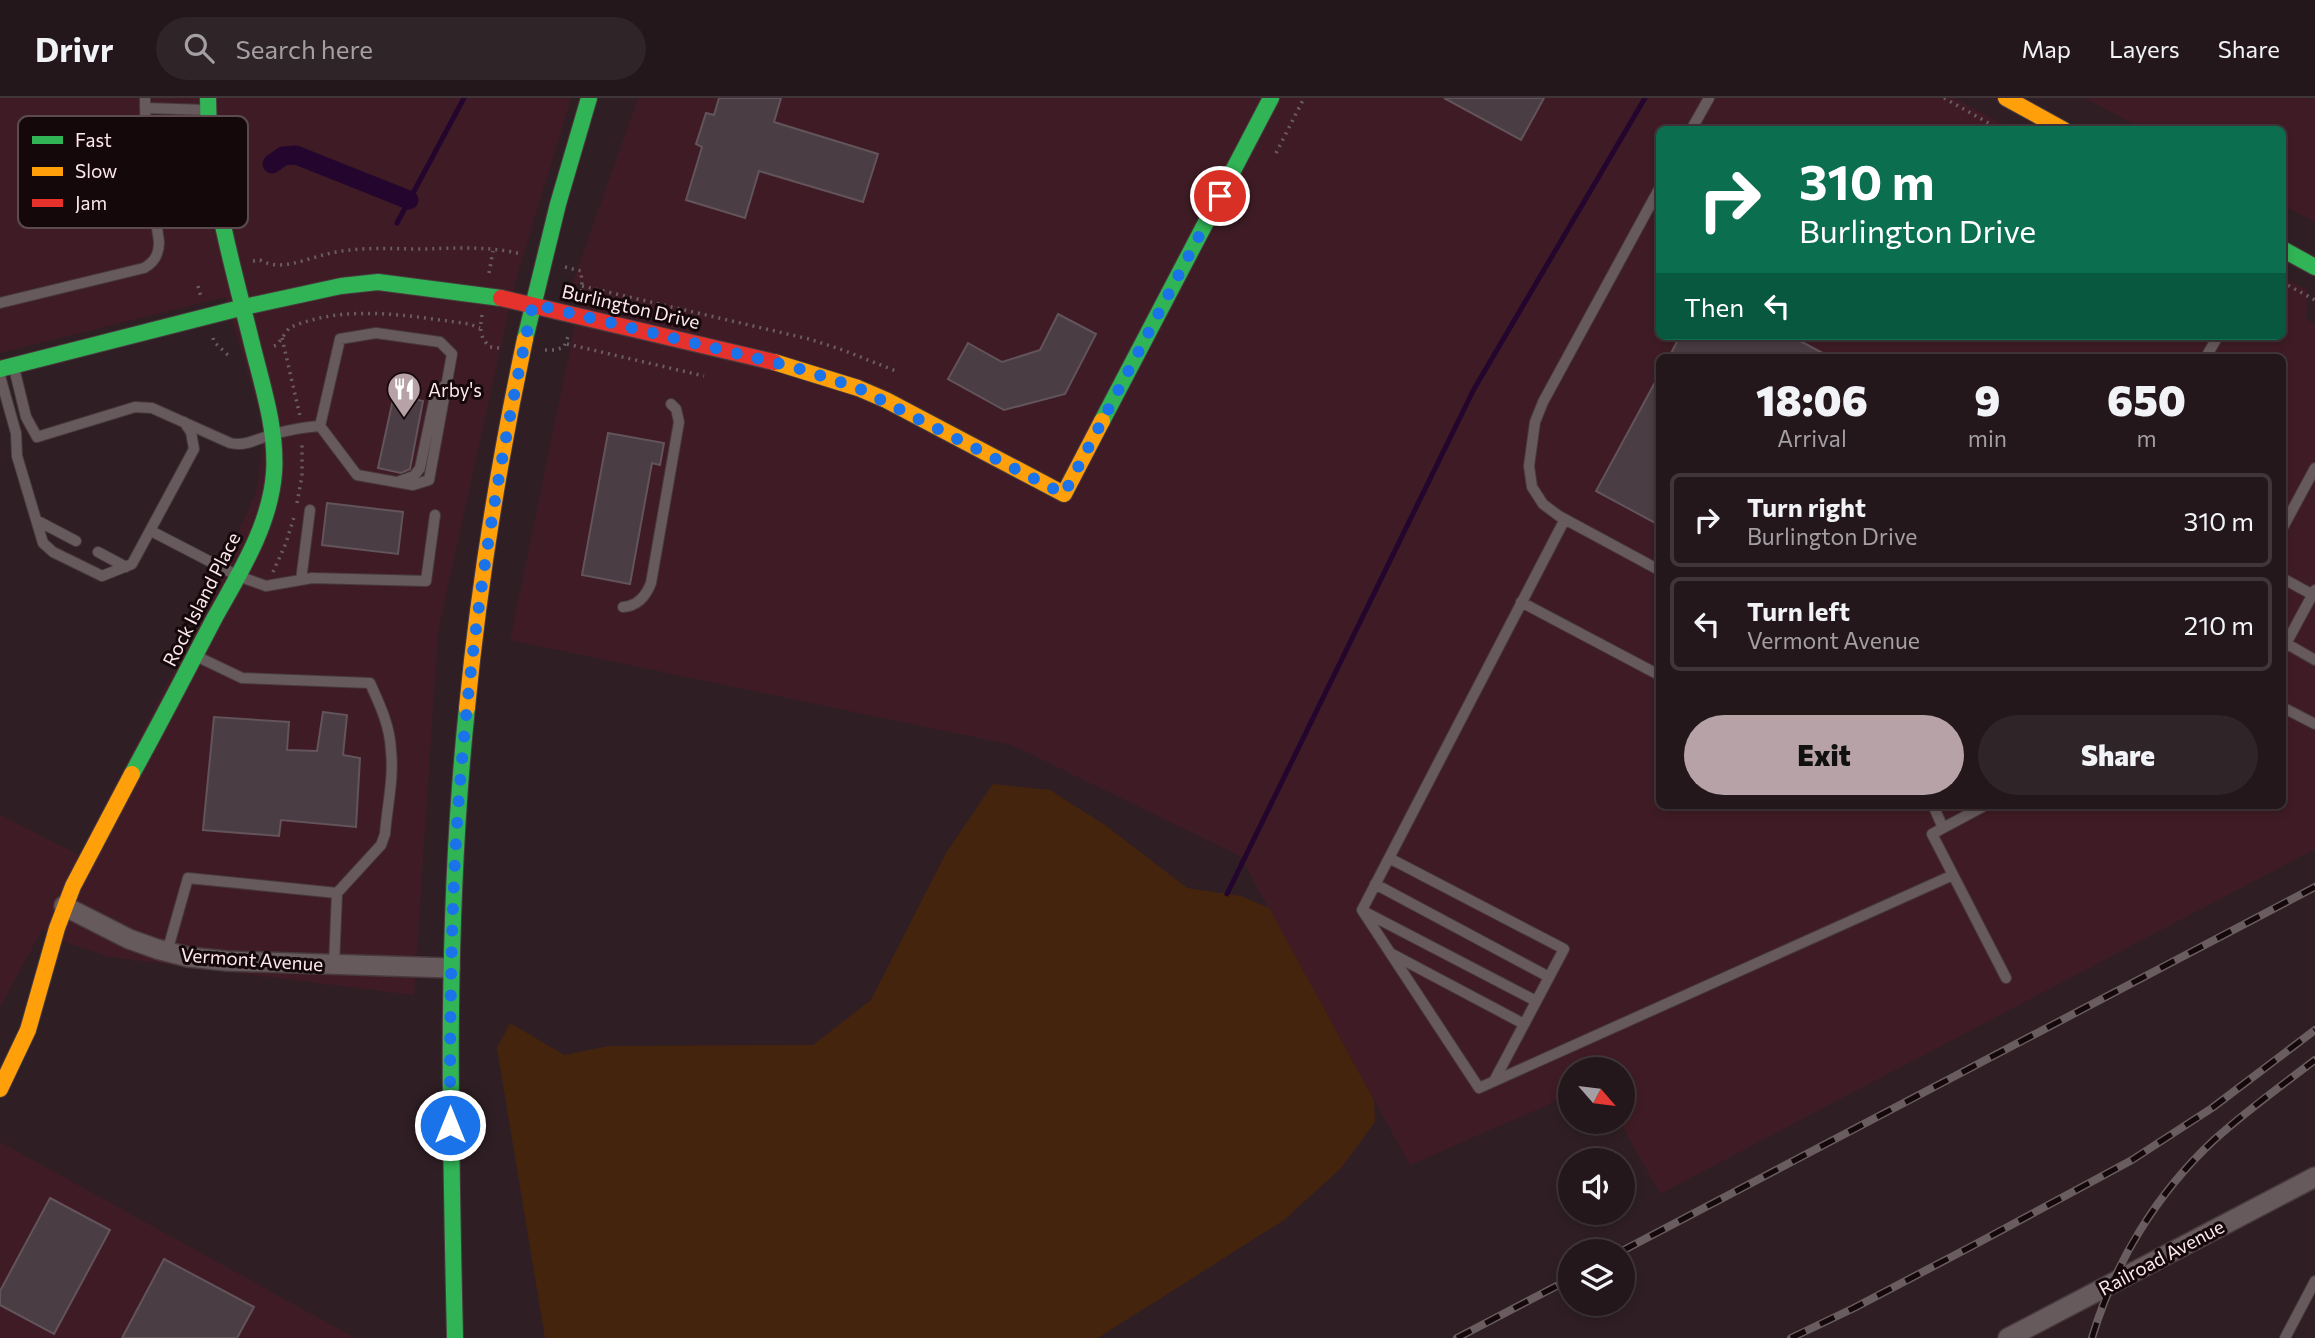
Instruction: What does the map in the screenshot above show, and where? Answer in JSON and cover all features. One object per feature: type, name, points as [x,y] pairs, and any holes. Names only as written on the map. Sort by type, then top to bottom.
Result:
[{"type":"street","points":[[455,1338],[450,1125],[450,968],[459,788],[472,658],[499,471],[533,304],[552,224],[589,98]]},
{"type":"street","name":"Burlington Drive","points":[[7,367],[244,307],[341,286],[378,282],[485,295],[533,304],[797,368],[858,388],[1064,494],[1270,98]]},
{"type":"street","points":[[2006,98],[2057,126]]},
{"type":"street","name":"Rock Island Place","points":[[0,1089],[28,1030],[64,906],[85,860],[238,576],[255,541],[267,506],[274,475],[273,434],[223,228]]},
{"type":"street","points":[[2286,251],[2315,267]]},
{"type":"street","name":"Vermont Avenue","points":[[64,906],[129,939],[167,952],[217,960],[450,968]]},
{"type":"street","name":"Railroad Avenue","points":[[2008,1338],[2315,1177]]},
{"type":"lane","points":[[1693,126],[1709,98]]},
{"type":"lane","points":[[145,103],[208,104]]},
{"type":"lane","points":[[1656,195],[1543,402],[1535,422],[1529,466],[1532,487],[1543,505],[1656,568]]},
{"type":"lane","points":[[0,303],[144,268],[155,260],[158,254],[157,228]]},
{"type":"lane","points":[[376,333],[440,342],[452,354],[429,480],[413,485],[357,475],[320,426],[340,339],[376,333]]},
{"type":"lane","points":[[7,367],[26,417],[37,437],[135,407],[152,408],[241,446],[273,434],[320,426]]},
{"type":"lane","points":[[0,376],[16,433],[17,456],[43,542],[52,552],[103,576],[132,564],[144,547],[194,449],[191,432],[184,422]]},
{"type":"lane","points":[[623,607],[641,600],[651,583],[679,422],[676,409],[671,404]]},
{"type":"lane","points":[[2286,522],[2315,468]]},
{"type":"lane","points":[[301,580],[310,510]]},
{"type":"lane","points":[[151,531],[238,576],[266,586],[312,578],[426,581],[435,515]]},
{"type":"lane","points":[[1362,910],[1565,519]]},
{"type":"lane","points":[[36,520],[76,541]]},
{"type":"lane","points":[[98,552],[126,567]]},
{"type":"lane","points":[[2286,580],[2314,594],[2286,640]]},
{"type":"lane","points":[[1521,603],[1656,673]]},
{"type":"lane","points":[[2286,646],[2315,660]]},
{"type":"lane","points":[[196,656],[242,678],[370,683],[381,707],[392,753],[385,834],[381,845],[337,893],[334,965]]},
{"type":"lane","points":[[2286,709],[2315,724]]},
{"type":"lane","points":[[1935,809],[1944,828]]},
{"type":"lane","points":[[1979,809],[1932,834],[2006,978]]},
{"type":"lane","points":[[1389,858],[1564,949],[1494,1081]]},
{"type":"lane","points":[[1362,910],[1479,1088],[1953,875]]},
{"type":"lane","points":[[167,952],[188,878],[337,893]]},
{"type":"lane","points":[[1375,884],[1549,977]]},
{"type":"lane","points":[[1362,910],[1536,1001]]},
{"type":"lane","points":[[1390,953],[1524,1024]]},
{"type":"lane","points":[[2285,1338],[2315,1281]]},
{"type":"path","points":[[1276,153],[1304,98]]},
{"type":"path","points":[[1944,98],[1994,126]]},
{"type":"path","points":[[233,266],[260,260],[270,265],[282,266],[343,251],[374,247],[493,251]]},
{"type":"path","points":[[2286,284],[2315,300]]},
{"type":"path","points":[[198,286],[214,342],[228,355],[277,345],[289,328],[334,316],[389,313],[480,328]]},
{"type":"path","points":[[582,286],[809,339],[896,370]]},
{"type":"path","points":[[567,344],[704,376]]},
{"type":"shaded area","points":[[0,98],[571,98],[515,283],[438,631],[414,995],[110,957],[62,941],[42,930],[0,1007],[0,815],[79,855],[205,610],[257,489],[262,453],[262,421],[225,297],[0,353]]},
{"type":"shaded area","points":[[638,98],[1954,98],[2006,126],[1656,126],[1656,340],[2286,340],[2286,279],[2307,290],[2306,319],[2315,324],[2315,849],[1660,1194],[1627,1134],[1635,1134],[1635,1057],[1558,1057],[1558,1100],[1410,1165],[1240,856],[1012,745],[510,640],[584,281],[570,290]]},
{"type":"shaded area","points":[[2085,98],[2315,98],[2315,222],[2286,207],[2286,126],[2137,126]]},
{"type":"shaded area","points":[[993,784],[1050,790],[1105,825],[1187,888],[1241,896],[1269,908],[1374,1100],[1375,1122],[1341,1168],[1284,1220],[1098,1338],[545,1338],[497,1048],[510,1023],[564,1055],[609,1046],[813,1045],[871,1000],[946,853]]},
{"type":"shaded area","points":[[0,1142],[355,1338],[0,1338]]},
{"type":"building","points":[[719,98],[781,98],[774,122],[878,154],[863,202],[759,171],[745,218],[686,200],[702,147],[696,144],[706,113],[714,115]]},
{"type":"building","points":[[1444,98],[1544,98],[1521,140]]},
{"type":"building","points":[[1058,314],[1096,334],[1065,394],[1004,410],[948,379],[968,343],[1002,362],[1040,350]]},
{"type":"building","points":[[1678,340],[1798,340],[1824,354],[1671,354]]},
{"type":"building","points":[[1656,381],[1656,523],[1596,491]]},
{"type":"building","name":"Arby's","points":[[394,395],[423,401],[410,469],[401,473],[378,468]]},
{"type":"building","points":[[608,433],[664,443],[660,465],[652,463],[630,584],[582,575]]},
{"type":"building","points":[[327,503],[403,512],[398,554],[322,545]]},
{"type":"building","points":[[323,712],[347,715],[343,755],[360,758],[356,827],[281,820],[279,836],[203,830],[214,717],[289,722],[287,750],[317,751]]},
{"type":"building","points":[[50,1198],[110,1230],[54,1334],[0,1305],[0,1291]]},
{"type":"building","points":[[164,1259],[254,1307],[237,1338],[122,1338]]},
{"type":"waterway","points":[[397,223],[464,98]]},
{"type":"waterway","points":[[1227,894],[1474,389],[1645,98]]},
{"type":"waterway","points":[[272,164],[283,156],[296,155],[409,200]]},
{"type":"railway","points":[[1635,1244],[2315,887]]},
{"type":"railway","points":[[1791,1338],[1854,1308],[2132,1160],[2212,1108],[2315,1030]]},
{"type":"railway","points":[[2092,1338],[2101,1310],[2125,1256],[2156,1206],[2174,1183],[2226,1129],[2315,1060]]},
{"type":"railway","points":[[1457,1338],[1558,1285]]},
{"type":"traffic: fast","points":[[208,98],[209,116]]},
{"type":"traffic: fast","points":[[525,339],[558,204],[589,98]]},
{"type":"traffic: fast","points":[[1102,421],[1271,98]]},
{"type":"traffic: fast","points":[[132,774],[252,549],[271,493],[274,457],[268,410],[224,228]]},
{"type":"traffic: fast","points":[[2286,251],[2315,267]]},
{"type":"traffic: fast","points":[[0,369],[244,307],[341,286],[378,282],[501,298]]},
{"type":"traffic: fast","points":[[455,1338],[451,1102],[452,944],[467,708]]},
{"type":"traffic: slow","points":[[2006,98],[2057,126]]},
{"type":"traffic: slow","points":[[467,708],[491,523],[525,339]]},
{"type":"traffic: slow","points":[[774,362],[858,388],[886,400],[1064,494],[1102,421]]},
{"type":"traffic: slow","points":[[0,1089],[28,1030],[57,928],[73,886],[132,774]]},
{"type":"traffic: jam","points":[[501,298],[774,362]]},
{"type":"place","name":"Arby's","points":[[404,419]]},
{"type":"route","points":[[450,1125],[453,886],[468,695],[480,591],[498,482],[533,304],[829,377],[886,400],[1064,494],[1220,196]]}]
